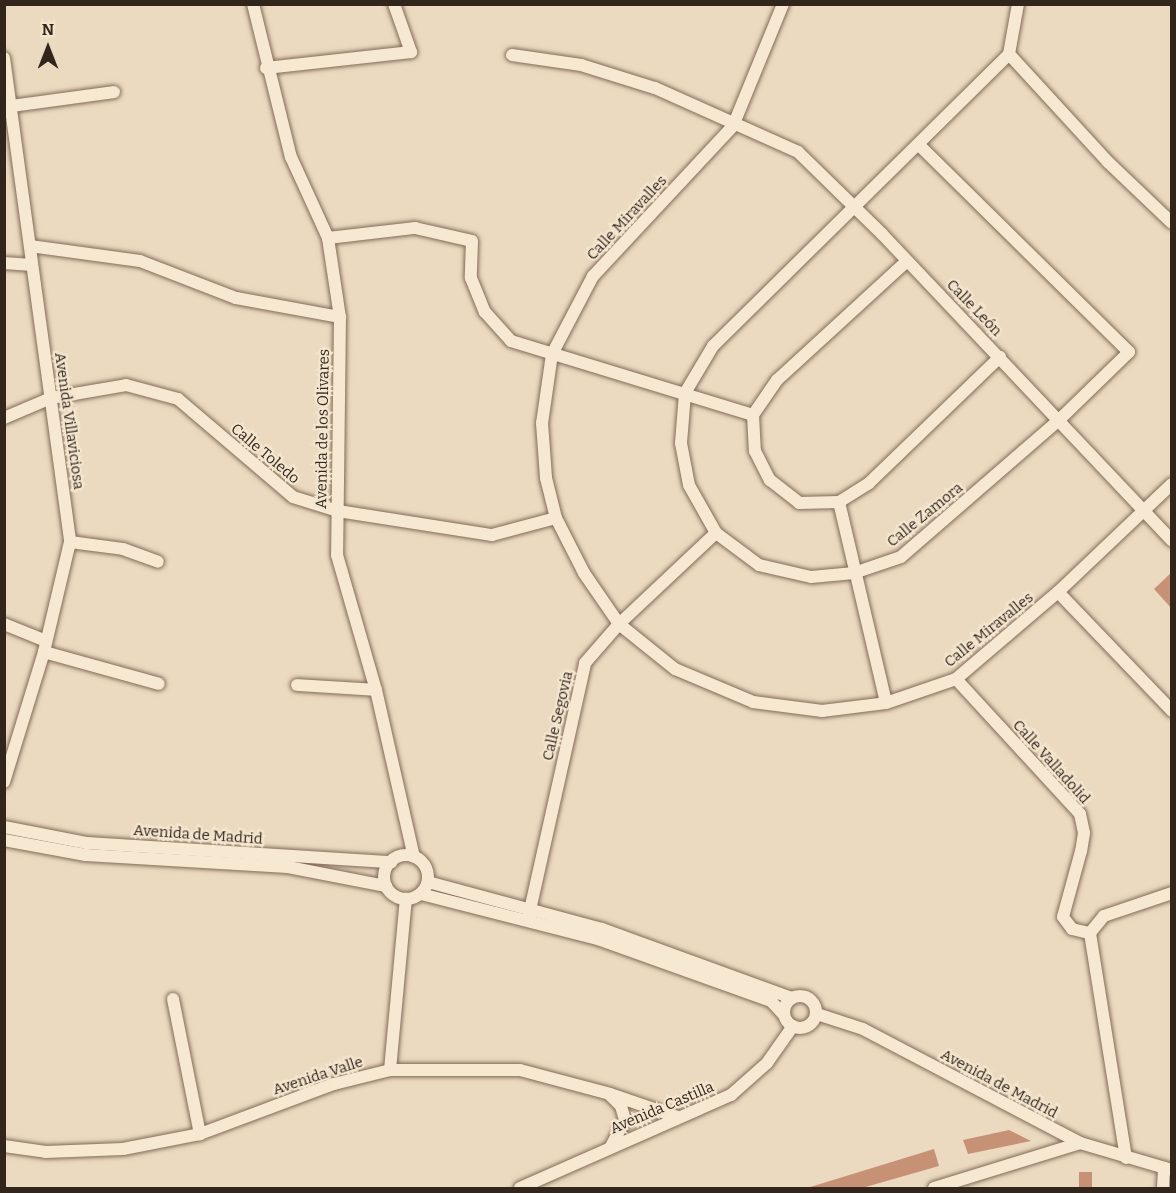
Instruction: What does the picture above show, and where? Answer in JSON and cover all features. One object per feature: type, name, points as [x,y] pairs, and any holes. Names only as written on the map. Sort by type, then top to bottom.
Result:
[{"type":"street","name":"Avenida de los Olivares","points":[[253,4],[266,68],[291,157],[328,238],[340,317],[337,555],[376,690],[414,857]]},
{"type":"street","points":[[266,68],[411,52],[394,4]]},
{"type":"street","name":"Calle Miravalles","points":[[783,4],[733,126],[593,276],[552,354],[542,423],[546,478],[556,518],[584,573],[620,624],[675,669],[753,702],[822,711],[886,703],[956,679],[1058,592],[1172,484]]},
{"type":"street","points":[[1018,4],[1009,54],[1108,162],[1172,223]]},
{"type":"street","name":"Calle Zamora","points":[[919,145],[1129,352],[1059,420],[901,557],[854,573],[811,577],[759,565],[716,533],[689,485],[681,443],[685,393],[713,346],[1009,54]]},
{"type":"street","name":"Calle León","points":[[512,55],[580,65],[655,88],[733,126],[798,152],[1000,357],[1172,541]]},
{"type":"street","name":"Avenida Villaviciosa","points":[[4,58],[70,542],[45,647],[4,782]]},
{"type":"street","points":[[12,106],[114,92]]},
{"type":"street","points":[[328,238],[415,228],[472,241],[471,278],[485,312],[511,341],[753,415]]},
{"type":"street","points":[[30,246],[140,261],[236,298],[340,317]]},
{"type":"street","points":[[907,261],[777,380],[753,415],[754,451],[770,480],[799,503],[840,502],[869,483],[1000,357]]},
{"type":"street","points":[[4,263],[33,265]]},
{"type":"street","name":"Calle Toledo","points":[[4,418],[51,398],[126,385],[178,399],[293,498],[338,511],[492,535],[556,518]]},
{"type":"street","points":[[840,502],[854,573],[886,703]]},
{"type":"street","name":"Calle Segovia","points":[[529,913],[585,663],[620,624],[716,533]]},
{"type":"street","points":[[70,542],[123,549],[158,562]]},
{"type":"street","points":[[1058,592],[1172,711]]},
{"type":"street","points":[[4,624],[45,647],[159,684]]},
{"type":"street","name":"Calle Valladolid","points":[[956,679],[1080,814],[1084,833],[1063,917],[1072,929],[1090,933]]},
{"type":"street","points":[[297,685],[376,690]]},
{"type":"street","name":"Avenida de Madrid","points":[[4,827],[87,843],[391,862]]},
{"type":"street","name":"Avenida de Madrid","points":[[4,840],[86,855],[288,867],[386,886]]},
{"type":"street","points":[[421,894],[428,882],[427,871],[414,857],[398,857],[391,862],[384,874],[386,886],[394,896],[406,900],[421,894],[529,913],[771,1001],[793,1026],[810,1024],[817,1014],[809,999],[792,998],[529,913],[428,882]]},
{"type":"street","points":[[1126,1158],[1090,933],[1104,916],[1172,892]]},
{"type":"street","points":[[390,1070],[406,900]]},
{"type":"street","points":[[783,1014],[792,998]]},
{"type":"street","points":[[173,999],[200,1134]]},
{"type":"street","name":"Avenida de Madrid","points":[[817,1014],[863,1029],[1080,1143],[1168,1169]]},
{"type":"street","name":"Avenida Castilla","points":[[520,1188],[731,1095],[767,1063],[793,1026]]},
{"type":"street","name":"Avenida Valle","points":[[4,1146],[46,1152],[123,1149],[200,1134],[334,1084],[390,1070],[520,1070],[610,1094],[677,1117]]},
{"type":"street","points":[[610,1094],[621,1106],[625,1120],[610,1147]]},
{"type":"street","points":[[934,1188],[953,1186],[1080,1143]]},
{"type":"street","points":[[1163,1188],[1168,1169]]},
{"type":"building","points":[[1172,572],[1172,609],[1154,589]]},
{"type":"building","points":[[1009,1130],[1031,1141],[968,1154],[963,1140]]},
{"type":"building","points":[[934,1149],[939,1166],[862,1188],[807,1188]]},
{"type":"building","points":[[1079,1172],[1092,1172],[1092,1188],[1079,1188]]}]
